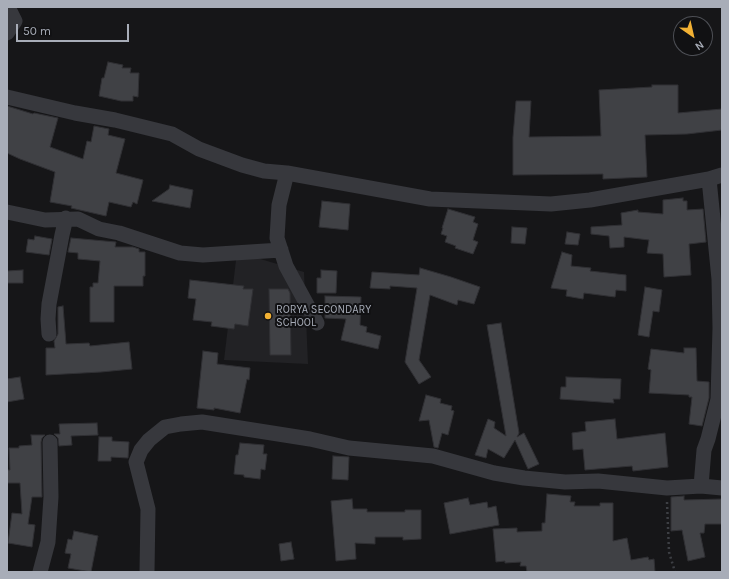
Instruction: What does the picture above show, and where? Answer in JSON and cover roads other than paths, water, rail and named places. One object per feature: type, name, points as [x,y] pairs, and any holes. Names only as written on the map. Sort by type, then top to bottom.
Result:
[{"type":"street","points":[[7,33],[15,21],[8,7]]},
{"type":"street","points":[[7,97],[75,113],[139,125],[172,134],[199,149],[242,165],[264,171],[287,173],[430,199],[551,204],[590,200],[715,177],[720,328],[718,399],[704,450],[701,486]]},
{"type":"street","points":[[287,173],[279,205],[276,238],[286,266],[318,323]]},
{"type":"street","points":[[7,212],[45,220],[66,218],[78,219],[99,229],[119,233],[180,253],[203,255],[281,250]]},
{"type":"street","points":[[49,334],[49,304],[66,218]]},
{"type":"street","points":[[147,572],[148,509],[136,462],[141,450],[149,440],[165,427],[181,424],[202,422],[310,439],[349,448],[433,456],[494,473],[524,478],[565,482],[598,481],[666,488],[701,486],[722,488]]},
{"type":"street","points":[[40,572],[48,542],[51,497],[50,442]]},
{"type":"place","name":"RORYA SECONDARY SCHOOL","points":[[268,316]]}]
